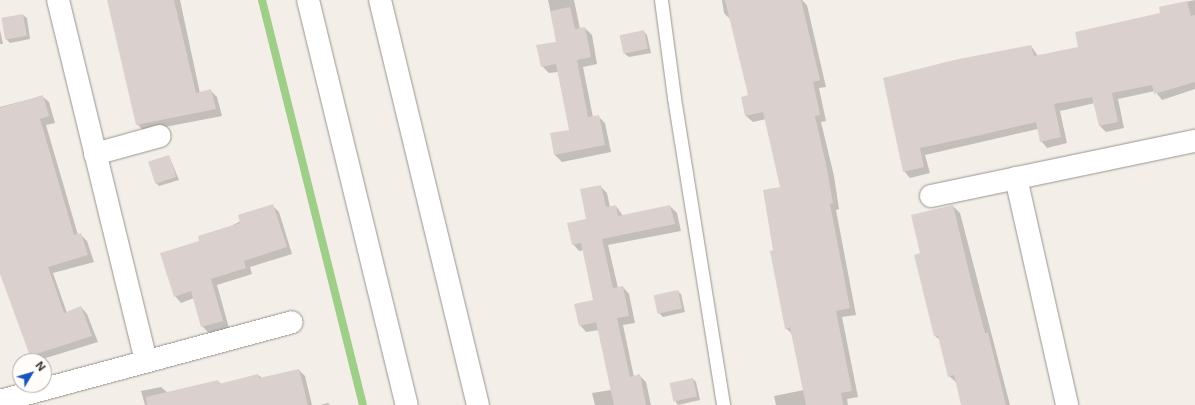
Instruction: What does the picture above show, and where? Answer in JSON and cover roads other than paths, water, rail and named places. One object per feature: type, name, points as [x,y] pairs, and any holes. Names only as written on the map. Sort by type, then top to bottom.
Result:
[{"type":"street","points":[[58,0],[146,360]]},
{"type":"street","points":[[308,0],[407,405]]},
{"type":"street","points":[[380,0],[478,405]]},
{"type":"street","points":[[95,154],[160,136]]},
{"type":"street","points":[[932,196],[1195,140]]},
{"type":"street","points":[[1016,178],[1067,405]]},
{"type":"street","points":[[0,401],[146,360],[292,322]]},
{"type":"lane","points":[[661,0],[675,106],[723,405]]},
{"type":"waterway","points":[[262,0],[363,405]]}]
